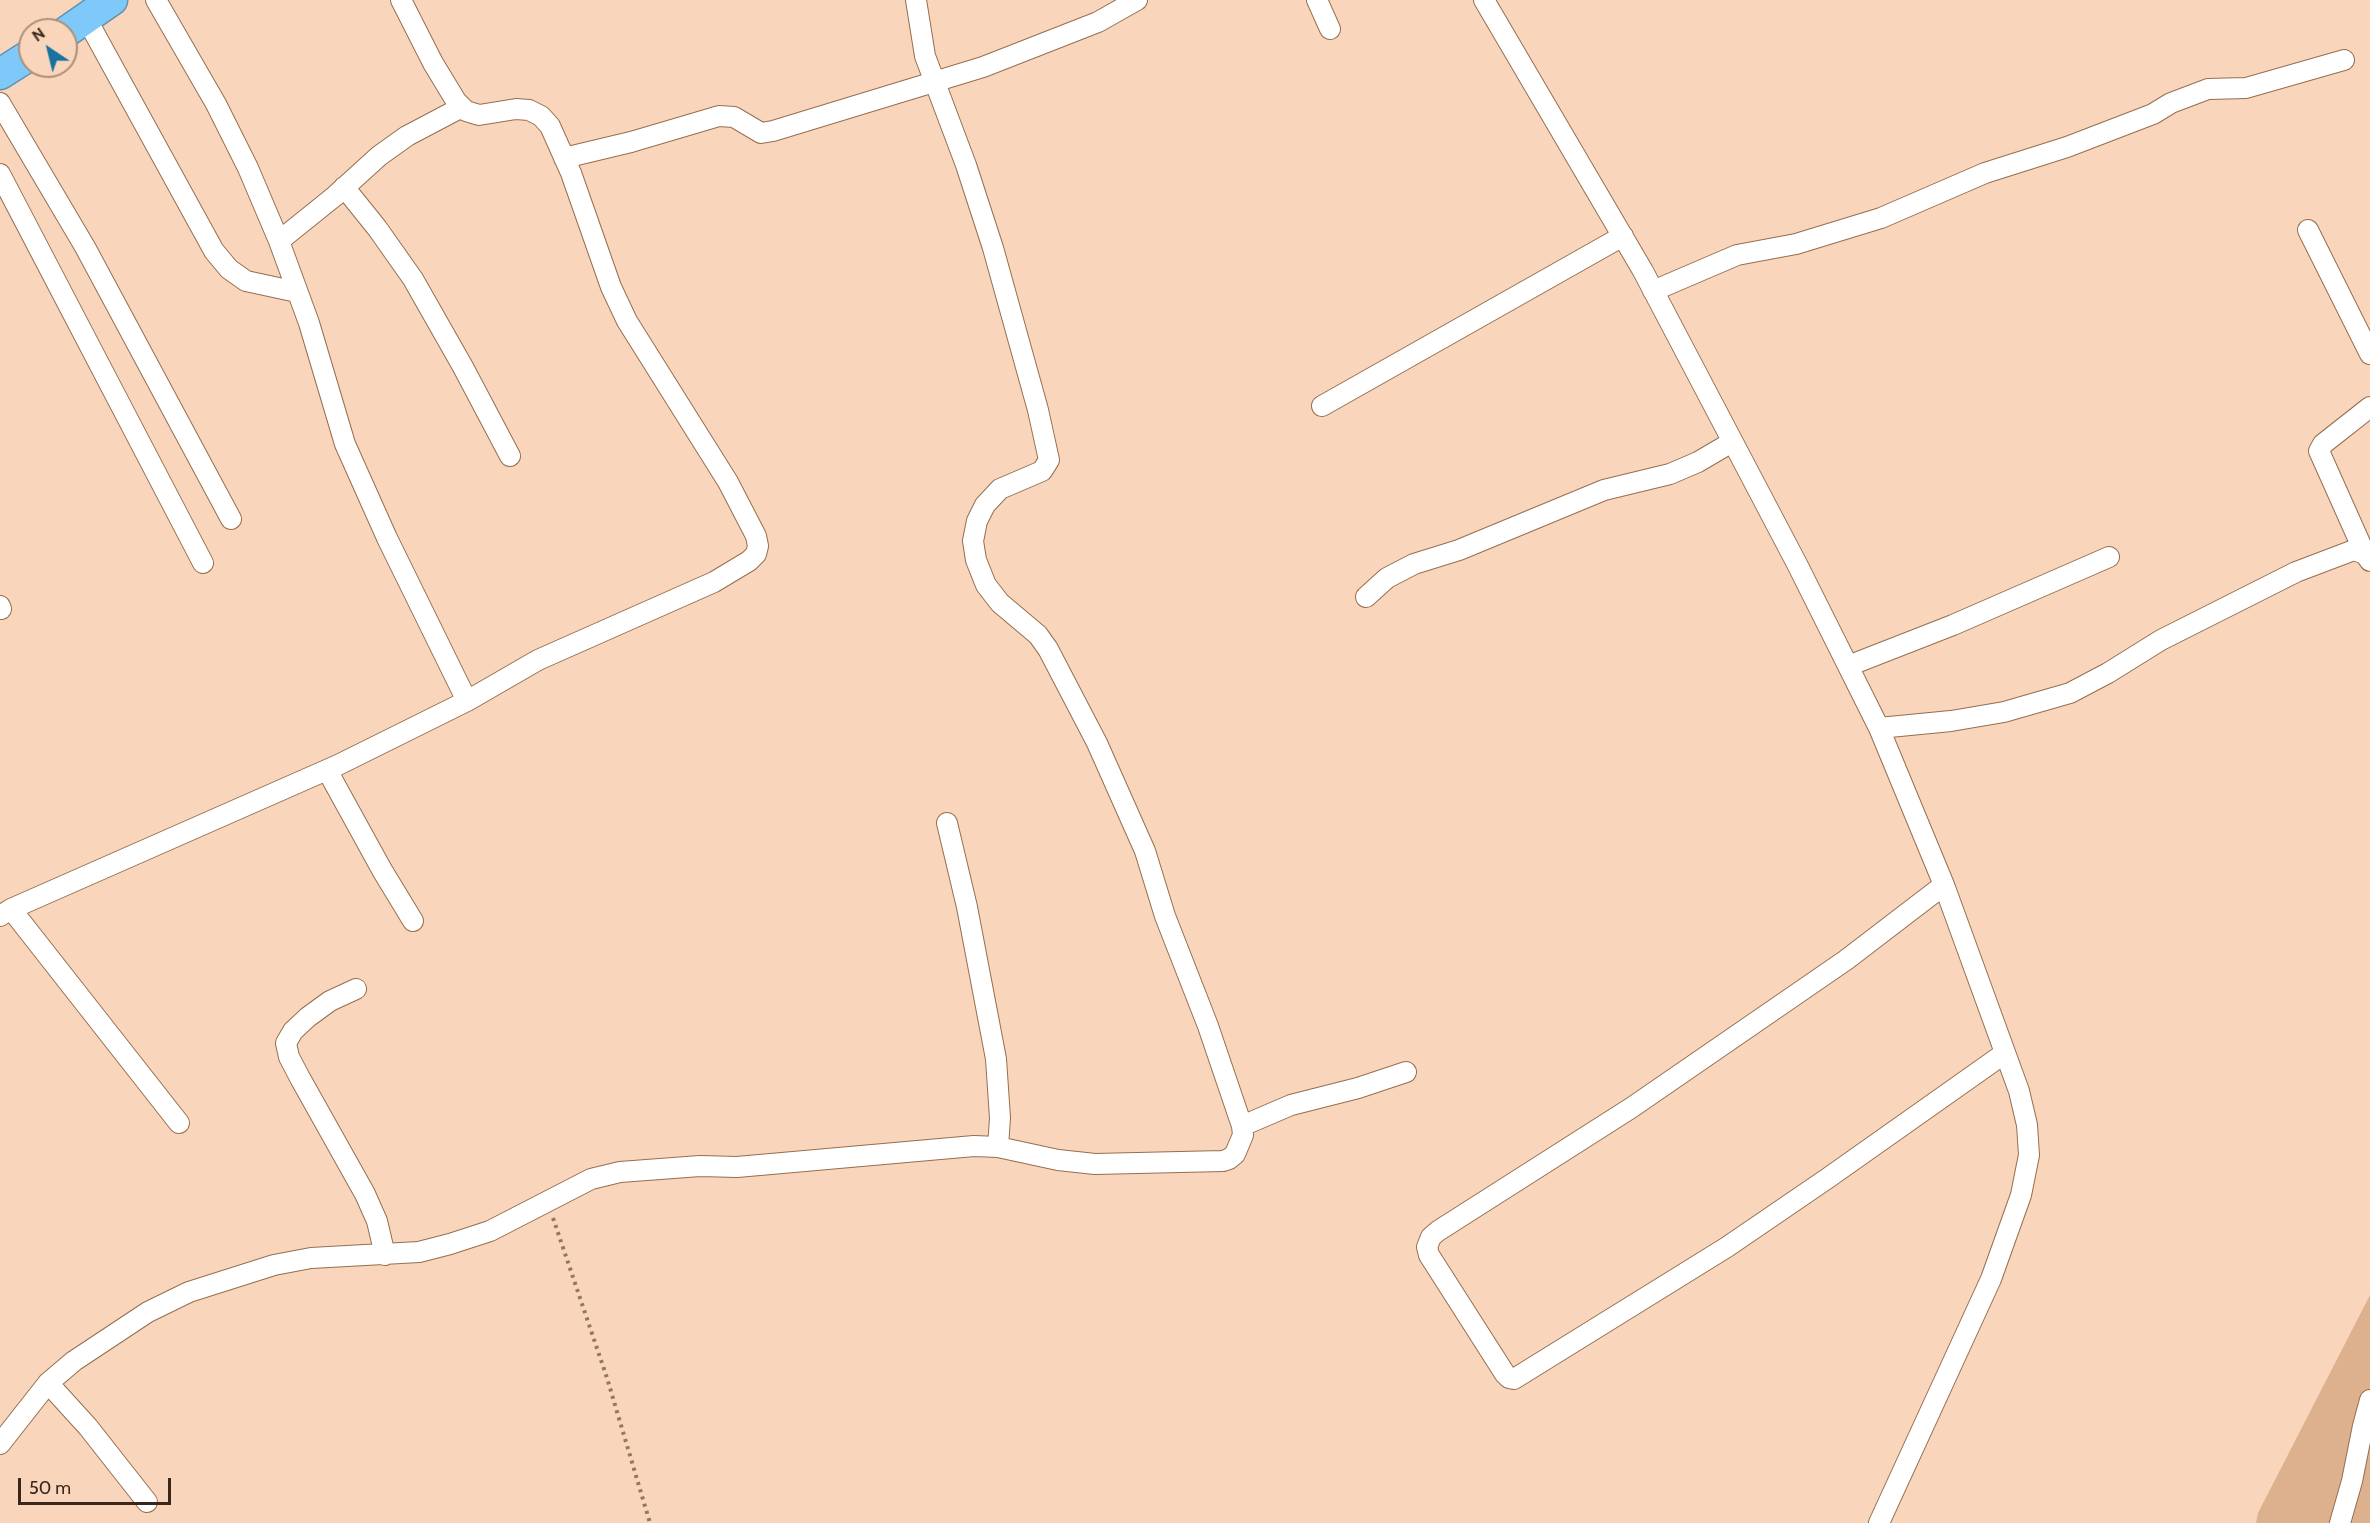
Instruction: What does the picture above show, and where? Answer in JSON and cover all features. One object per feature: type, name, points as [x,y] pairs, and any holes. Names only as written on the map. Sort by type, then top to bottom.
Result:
[{"type":"highway","points":[[78,24],[112,0]]},
{"type":"highway","points":[[0,74],[18,63]]},
{"type":"street","points":[[156,0],[216,104],[248,168],[279,241],[297,292],[345,444],[387,538],[467,701]]},
{"type":"street","points":[[179,1123],[6,912],[327,770],[467,701],[538,660],[714,582],[749,561],[756,554],[758,546],[756,536],[728,482],[627,321],[611,287],[550,126],[540,116],[529,110],[516,109],[479,115],[466,111],[433,63],[401,0]]},
{"type":"street","points":[[0,1444],[48,1383],[107,1338],[148,1312],[189,1292],[244,1274],[311,1258],[419,1252],[450,1244],[490,1231],[591,1179],[620,1172],[700,1166],[737,1167],[954,1147],[998,1147],[1058,1160],[1095,1164],[1223,1161],[1232,1157],[1240,1144],[1243,1134],[1242,1126],[1212,1038],[1165,916],[1145,851],[1097,743],[1048,649],[1038,635],[1000,603],[986,585],[976,560],[973,541],[977,522],[985,505],[1000,489],[1042,471],[1049,460],[1038,410],[993,248],[966,165],[933,82],[920,31],[916,0]]},
{"type":"street","points":[[564,158],[631,142],[719,116],[734,117],[766,133],[983,67],[1098,22],[1137,0]]},
{"type":"street","points":[[1317,0],[1330,29]]},
{"type":"street","points":[[1484,0],[1653,291],[1797,564],[1879,728],[1944,885],[2019,1091],[2027,1125],[2029,1155],[2021,1195],[1991,1279],[1879,1523]]},
{"type":"street","points":[[78,28],[214,251],[229,269],[246,281],[297,292]]},
{"type":"street","points":[[1653,291],[1737,255],[1796,244],[1881,218],[1985,173],[2067,147],[2152,114],[2171,103],[2208,89],[2246,88],[2344,60]]},
{"type":"street","points":[[0,103],[85,248],[231,519]]},
{"type":"street","points":[[279,241],[379,156],[407,136],[462,106]]},
{"type":"street","points":[[0,174],[203,563]]},
{"type":"street","points":[[344,187],[377,228],[413,279],[510,456]]},
{"type":"street","points":[[2308,230],[2370,354]]},
{"type":"street","points":[[1322,406],[1623,236]]},
{"type":"street","points":[[2368,558],[2319,451],[2323,444],[2370,407]]},
{"type":"street","points":[[1366,597],[1387,578],[1414,564],[1459,550],[1604,490],[1670,474],[1698,462],[1732,442]]},
{"type":"street","points":[[1879,728],[1951,722],[2004,712],[2070,693],[2162,640],[2296,572],[2354,550],[2368,558]]},
{"type":"street","points":[[1848,666],[1953,625],[2109,557]]},
{"type":"street","points":[[327,770],[413,921]]},
{"type":"street","points":[[947,823],[967,907],[996,1059],[1000,1118],[998,1147]]},
{"type":"street","points":[[1944,885],[1846,960],[1632,1108],[1438,1231],[1431,1237],[1427,1246],[1429,1255],[1505,1374],[1514,1379],[1726,1247],[2005,1053]]},
{"type":"street","points":[[356,989],[330,1001],[308,1017],[292,1031],[286,1043],[289,1058],[365,1194],[377,1221],[386,1255]]},
{"type":"street","points":[[1242,1126],[1291,1105],[1358,1088],[1406,1072]]},
{"type":"street","points":[[48,1383],[88,1426],[147,1502]]},
{"type":"street","points":[[2340,1523],[2370,1400]]},
{"type":"path","points":[[547,1200],[610,1388],[650,1523]]},
{"type":"shaded area","points":[[2370,1295],[2370,1523],[2256,1523],[2258,1513]]}]
